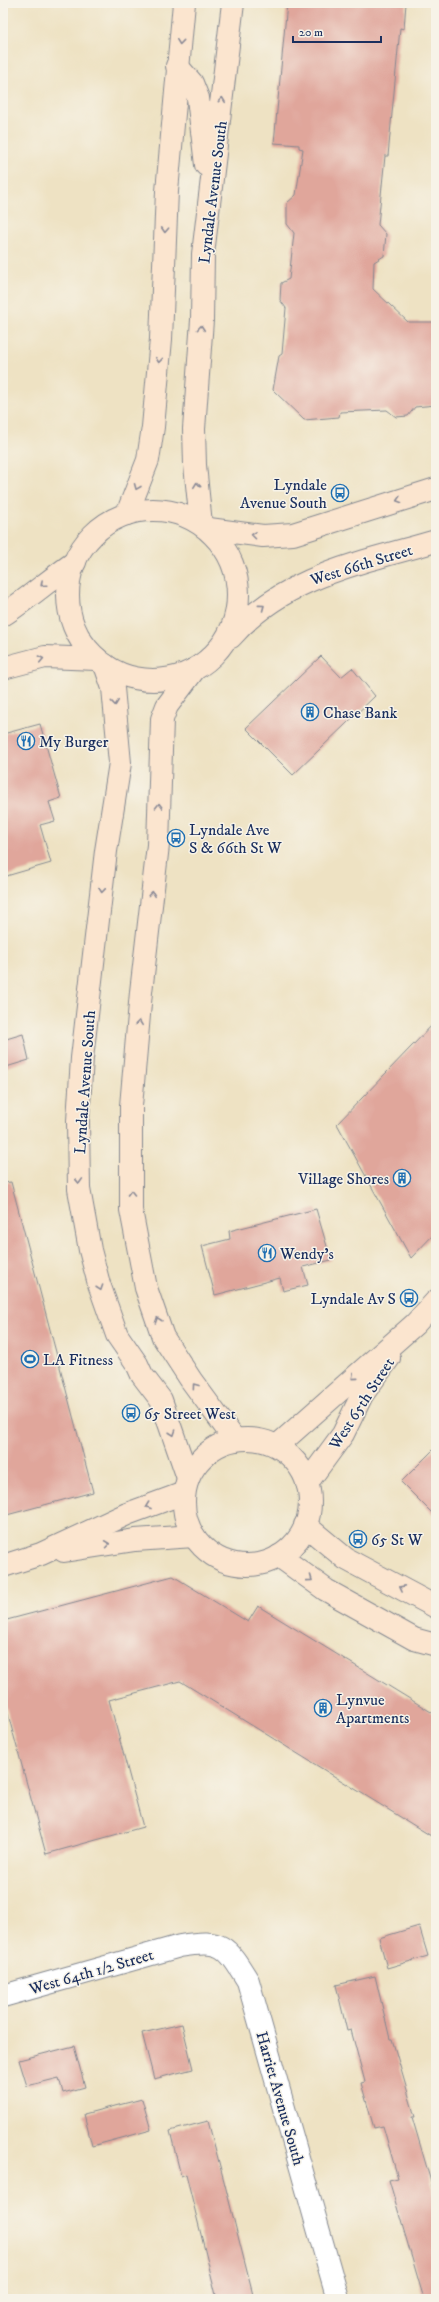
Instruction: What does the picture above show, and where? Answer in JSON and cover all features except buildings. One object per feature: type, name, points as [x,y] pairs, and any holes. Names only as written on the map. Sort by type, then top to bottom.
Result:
[{"type":"main road","points":[[126,514],[148,460],[153,426],[161,339],[167,191],[177,66],[184,3]]},
{"type":"main road","name":"Lyndale Avenue South","points":[[205,527],[195,465],[194,429],[202,320],[203,254],[233,3]]},
{"type":"main road","points":[[177,66],[192,84],[198,98],[209,208]]},
{"type":"main road","points":[[205,527],[263,536],[293,534],[436,489]]},
{"type":"main road","points":[[194,670],[172,678],[149,680],[126,676],[101,662],[85,646],[76,631],[70,614],[68,596],[69,579],[75,562],[87,541],[105,525],[126,514],[157,510],[188,517],[205,527],[226,550],[237,577],[238,604],[231,631],[215,654],[194,670],[167,706],[162,719],[158,845],[141,992],[131,1106],[131,1210],[146,1288],[164,1337],[191,1380],[234,1440]]},
{"type":"main road","name":"West 66th Street","points":[[215,654],[247,618],[268,602],[308,580],[436,541]]},
{"type":"main road","points":[[3,615],[23,602],[47,580],[75,562]]},
{"type":"main road","points":[[3,668],[45,657],[101,662]]},
{"type":"main road","name":"Lyndale Avenue South","points":[[101,662],[113,688],[120,763],[106,851],[82,1058],[78,1121],[79,1189],[90,1250],[117,1335],[138,1364],[142,1375],[161,1400],[186,1485],[184,1508],[187,1522],[194,1536],[206,1550],[223,1560],[242,1565],[261,1563],[279,1556],[294,1543],[305,1525],[309,1504],[307,1483],[300,1468],[290,1456],[277,1446],[249,1439],[234,1440],[215,1447],[199,1460],[186,1485]]},
{"type":"main road","name":"West 65th Street","points":[[307,1483],[343,1434],[362,1395],[415,1324],[436,1301]]},
{"type":"main road","name":"West 65th Street","points":[[277,1446],[415,1324]]},
{"type":"main road","points":[[3,1566],[41,1554],[186,1485]]},
{"type":"main road","points":[[305,1525],[346,1559],[436,1607]]},
{"type":"main road","points":[[41,1554],[135,1540],[194,1536]]},
{"type":"main road","points":[[279,1556],[326,1590],[414,1640],[436,1645]]},
{"type":"street","name":"Harriet Avenue South","points":[[180,1946],[203,1942],[220,1945],[235,1960],[248,1981],[338,2299]]},
{"type":"street","name":"West 64th 1/2 Street","points":[[3,1996],[180,1946]]},
{"type":"place","name":"Lyndale Avenue South","points":[[340,493]]},
{"type":"place","name":"Chase Bank","points":[[310,712]]},
{"type":"place","name":"My Burger","points":[[26,741]]},
{"type":"place","name":"Lyndale Ave S & 66th St W","points":[[176,838]]},
{"type":"place","name":"Village Shores","points":[[402,1178]]},
{"type":"place","name":"Wendy's","points":[[267,1253]]},
{"type":"place","name":"Lyndale Av S","points":[[409,1298]]},
{"type":"place","name":"LA Fitness","points":[[30,1359]]},
{"type":"place","name":"65 Street West","points":[[131,1413]]},
{"type":"place","name":"65 St W","points":[[358,1539]]},
{"type":"place","name":"Lynvue Apartments","points":[[323,1708]]}]
